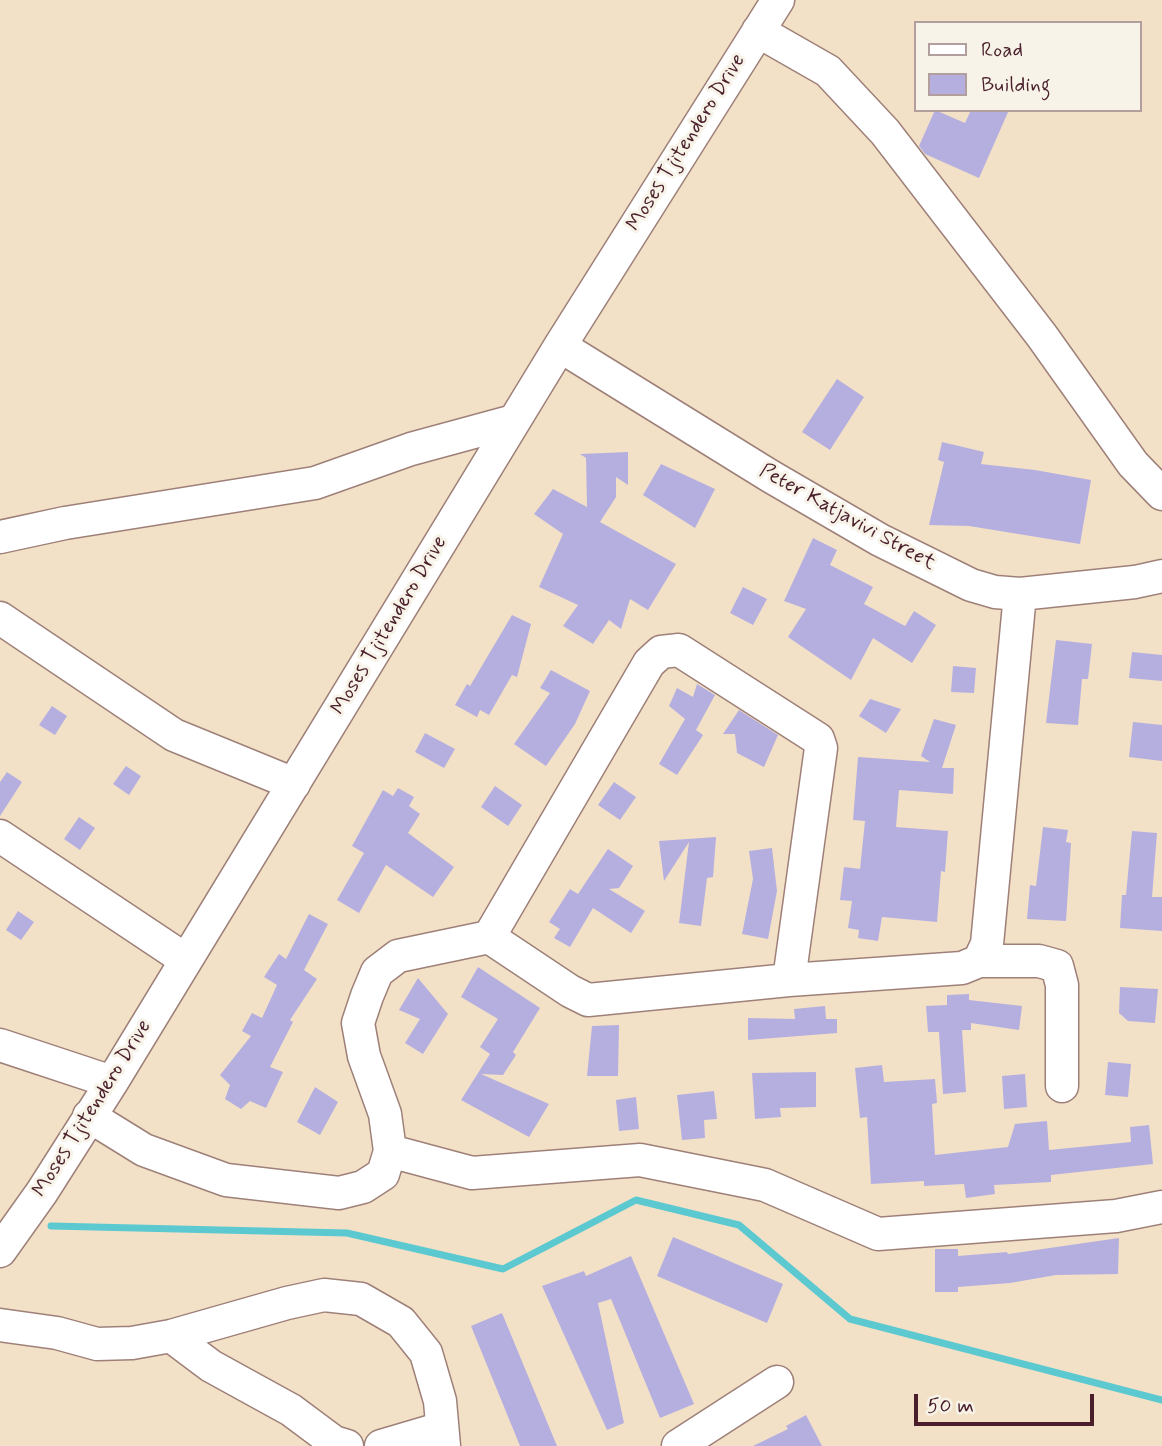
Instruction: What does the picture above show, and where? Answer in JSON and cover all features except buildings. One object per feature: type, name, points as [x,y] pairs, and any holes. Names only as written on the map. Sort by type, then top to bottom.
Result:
[{"type":"street","name":"Moses Tjitendero Drive","points":[[0,1251],[42,1192],[112,1082],[560,346],[778,0]]},
{"type":"street","points":[[758,31],[828,71],[885,132],[1042,337],[1133,464],[1162,494]]},
{"type":"street","name":"Peter Katjavivi Street","points":[[560,346],[770,476],[880,540],[971,585],[995,592],[1020,594],[1135,582],[1162,576]]},
{"type":"street","points":[[0,537],[65,523],[315,482],[411,449],[514,421]]},
{"type":"street","points":[[979,961],[987,944],[1020,594]]},
{"type":"street","points":[[0,618],[174,735],[294,784]]},
{"type":"street","points":[[489,937],[649,663],[661,652],[679,650],[818,739],[821,748],[789,980]]},
{"type":"street","points":[[0,836],[186,960]]},
{"type":"street","points":[[89,1116],[144,1150],[226,1180],[339,1193],[363,1187],[383,1174],[390,1151],[385,1114],[364,1056],[358,1023],[377,972],[398,956],[489,937],[588,1000],[789,980],[962,968],[979,961],[1039,961],[1057,966],[1062,985],[1062,1086]]},
{"type":"street","points":[[0,1045],[112,1082]]},
{"type":"street","points":[[390,1151],[472,1173],[640,1160],[765,1185],[878,1234],[1116,1216],[1162,1207]]},
{"type":"street","points":[[0,1325],[57,1333],[97,1344],[132,1343],[171,1336],[286,1303],[324,1295],[360,1299],[401,1322],[426,1353],[440,1401],[443,1437],[381,1446]]},
{"type":"street","points":[[171,1336],[211,1366],[291,1410],[334,1442],[347,1446]]},
{"type":"street","points":[[678,1446],[777,1382]]},
{"type":"waterway","points":[[51,1226],[347,1233],[503,1269],[636,1200],[739,1225],[850,1319],[1162,1400]]}]
